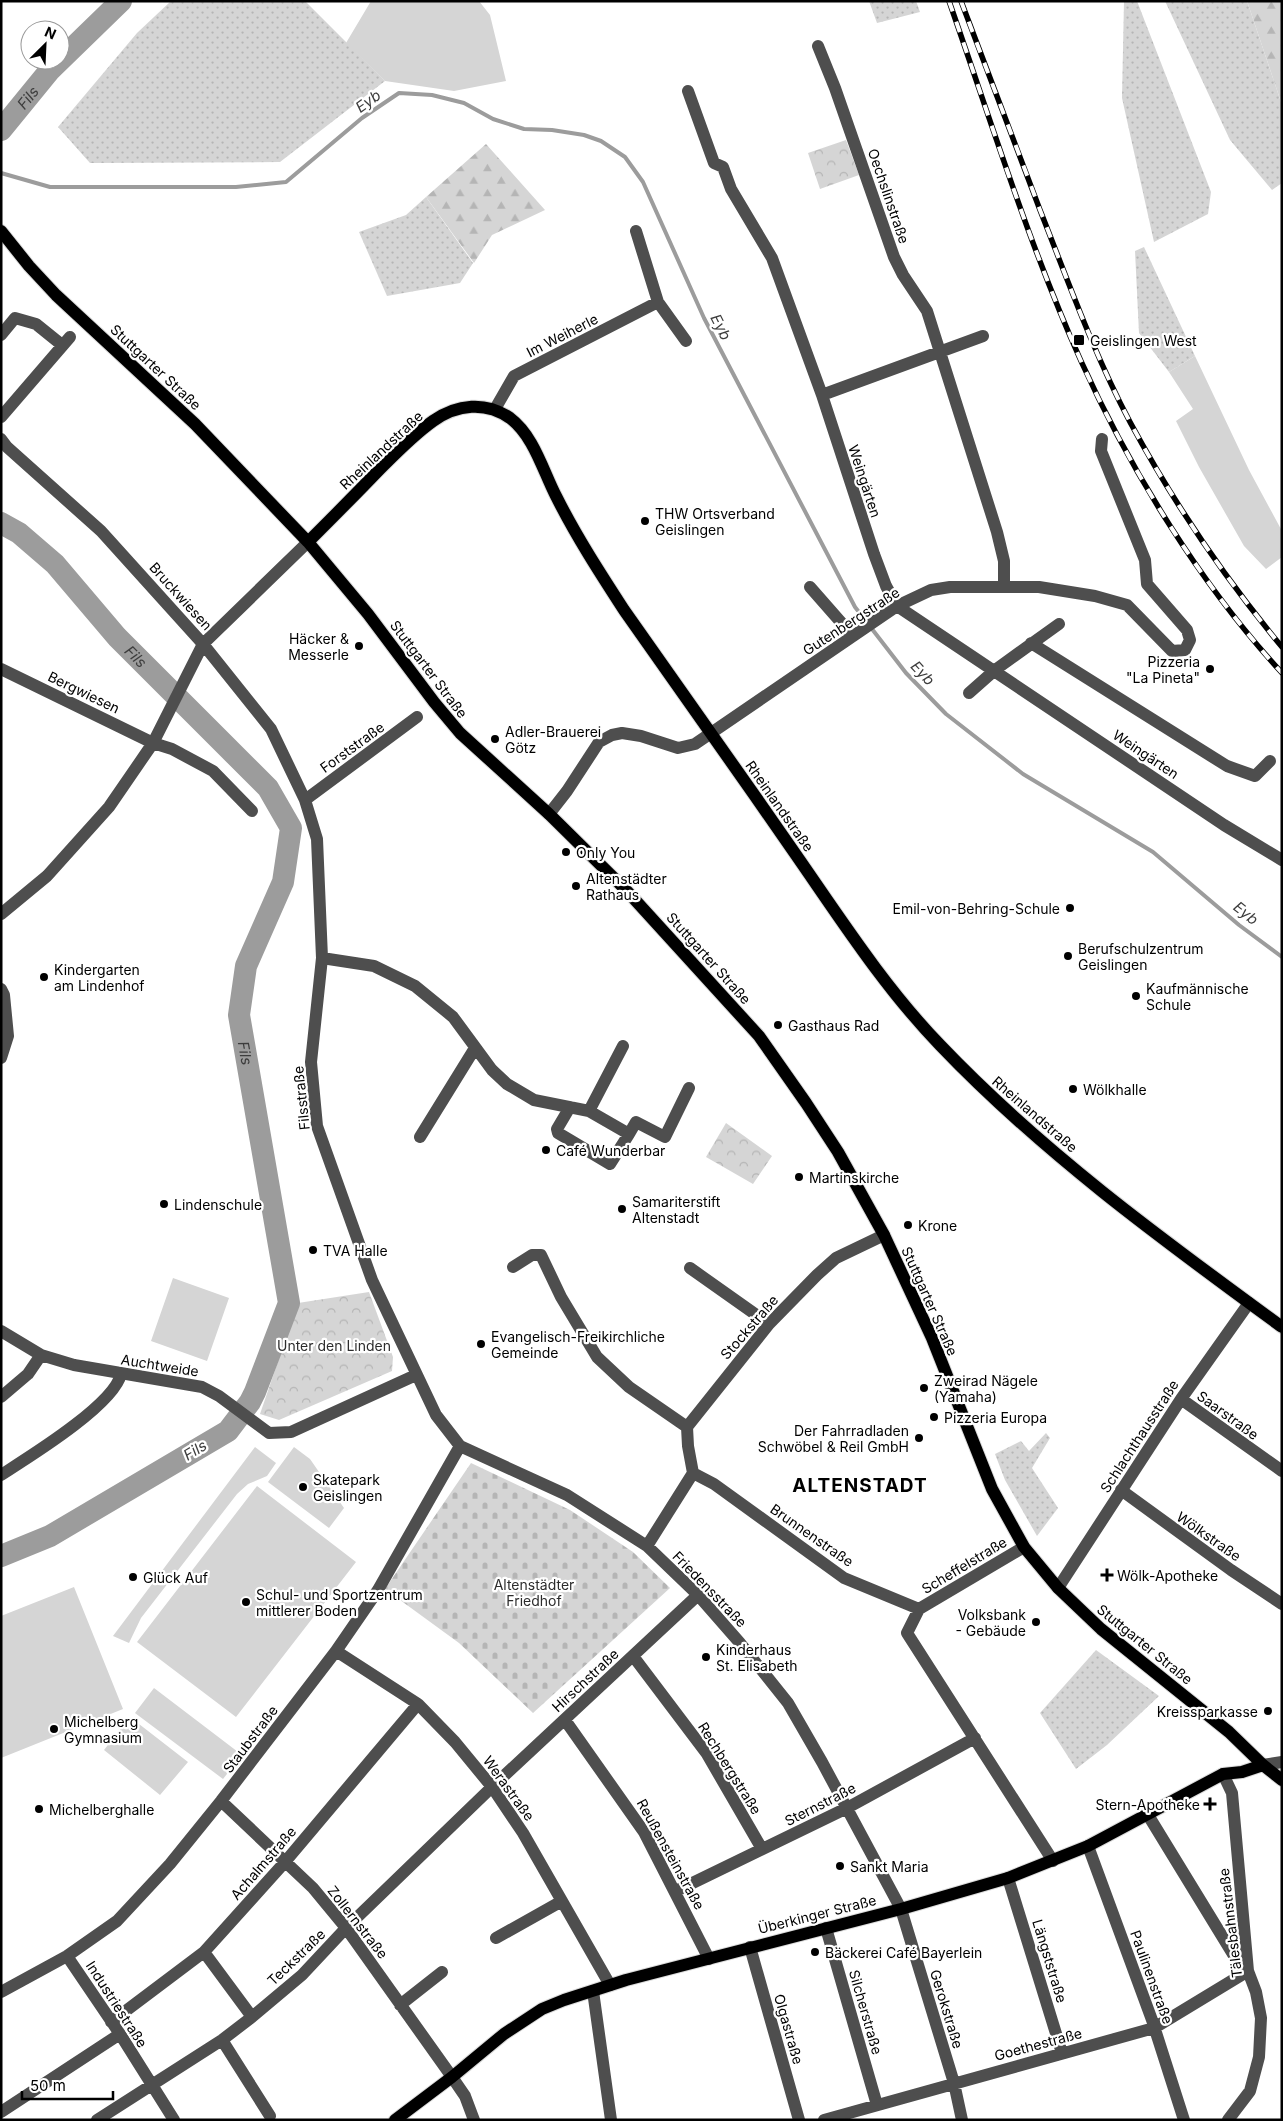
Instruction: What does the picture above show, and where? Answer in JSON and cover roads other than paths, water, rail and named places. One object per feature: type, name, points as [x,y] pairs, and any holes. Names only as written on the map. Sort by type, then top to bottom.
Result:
[{"type":"main road","name":"Stuttgarter Straße","points":[[1,231],[29,266],[56,294],[195,424],[308,542],[368,614],[434,702],[460,733],[549,814],[649,914],[759,1036],[838,1152],[884,1235],[932,1338],[992,1489],[1024,1547],[1058,1588],[1101,1629],[1229,1732],[1263,1765],[1282,1780]]},
{"type":"main road","name":"Rheinlandstraße","points":[[308,542],[396,453],[434,420],[450,412],[467,407],[483,406],[495,409],[512,419],[528,438],[556,497],[590,558],[710,734],[880,973],[939,1044],[1009,1112],[1089,1181],[1282,1327]]},
{"type":"main road","name":"Überkinger Straße","points":[[395,2120],[522,2021],[542,2009],[610,1985],[901,1909],[1008,1878],[1088,1846],[1222,1774],[1242,1772],[1263,1765]]},
{"type":"street","name":"Oechslinstraße","points":[[818,46],[838,96],[894,257],[903,275],[927,311],[997,532],[1004,561],[1004,586]]},
{"type":"street","name":"Weingärten","points":[[688,91],[714,162],[723,167],[731,189],[772,258],[822,395],[893,609],[995,670],[1224,824],[1282,860]]},
{"type":"street","points":[[636,231],[658,302],[686,341]]},
{"type":"street","name":"Im Weiherle","points":[[495,409],[514,376],[658,302]]},
{"type":"street","points":[[1,335],[15,318],[36,324],[66,341],[1,417]]},
{"type":"street","points":[[822,395],[983,336]]},
{"type":"street","name":"Bruckwiesen","points":[[1,439],[7,447],[101,531],[203,644],[271,729],[305,800]]},
{"type":"street","name":"Gutenbergstraße","points":[[549,814],[568,791],[600,742],[612,735],[622,733],[641,736],[678,748],[695,744],[893,609],[931,590],[950,587],[1039,587],[1095,596],[1126,605],[1172,651],[1185,650],[1190,640],[1187,630],[1147,584],[1145,560],[1101,451],[1102,439]]},
{"type":"street","points":[[1,914],[46,876],[109,807],[154,742],[203,644],[308,542]]},
{"type":"street","points":[[810,587],[856,634]]},
{"type":"street","points":[[969,692],[995,670],[1059,624]]},
{"type":"street","points":[[1031,643],[1227,766],[1255,776],[1270,761]]},
{"type":"street","name":"Bergwiesen","points":[[1,669],[172,749],[213,771],[252,811]]},
{"type":"street","name":"Forststraße","points":[[305,800],[417,717]]},
{"type":"street","name":"Filsstraße","points":[[305,800],[317,839],[322,958],[311,1062],[317,1126],[372,1280],[416,1376]]},
{"type":"street","points":[[322,958],[374,966],[415,986],[453,1016],[492,1070],[507,1084],[534,1100],[589,1111],[629,1134]]},
{"type":"street","points":[[1,988],[4,995],[8,1036],[1,1058]]},
{"type":"street","points":[[589,1111],[623,1046]]},
{"type":"street","points":[[420,1137],[475,1048]]},
{"type":"street","points":[[570,1107],[557,1129],[558,1133],[610,1164],[636,1122],[665,1137],[689,1088]]},
{"type":"street","name":"Stockstraße","points":[[687,1427],[769,1324],[836,1258],[884,1235]]},
{"type":"street","points":[[513,1267],[532,1255],[542,1255],[561,1297],[596,1357],[629,1387],[687,1427],[693,1473],[647,1546]]},
{"type":"street","points":[[690,1268],[769,1324]]},
{"type":"street","name":"Schlachthausstraße","points":[[1058,1588],[1180,1399],[1249,1303]]},
{"type":"street","name":"Auchtweide","points":[[1,1330],[41,1355],[74,1365],[202,1387],[219,1396],[269,1433],[291,1432],[416,1376]]},
{"type":"street","points":[[1,1398],[28,1374],[41,1355]]},
{"type":"street","points":[[1,1474],[27,1459],[86,1415],[115,1388],[121,1374]]},
{"type":"street","name":"Friedensstraße","points":[[416,1376],[436,1415],[460,1446],[567,1495],[647,1546],[698,1595],[740,1642],[788,1703],[901,1909]]},
{"type":"street","name":"Saarstraße","points":[[1180,1399],[1282,1472]]},
{"type":"street","name":"Staubstraße","points":[[1,1992],[67,1956],[117,1921],[170,1864],[336,1651],[378,1590],[460,1446]]},
{"type":"street","name":"Brunnenstraße","points":[[693,1473],[714,1484],[844,1578],[919,1609]]},
{"type":"street","name":"Wölkstraße","points":[[1121,1490],[1231,1570],[1282,1604]]},
{"type":"street","name":"Scheffelstraße","points":[[919,1609],[1024,1547]]},
{"type":"street","name":"Hirschstraße","points":[[492,1787],[698,1595]]},
{"type":"street","points":[[919,1609],[907,1633],[1053,1861]]},
{"type":"street","name":"Werastraße","points":[[336,1651],[418,1704],[455,1742],[492,1787],[523,1833],[610,1985]]},
{"type":"street","name":"Rechbergstraße","points":[[632,1656],[707,1754],[762,1849]]},
{"type":"street","name":"Achalmstraße","points":[[111,2022],[204,1952],[285,1862],[418,1704]]},
{"type":"street","name":"Reußensteinstraße","points":[[565,1720],[644,1832],[709,1959]]},
{"type":"street","name":"Sternstraße","points":[[676,1892],[847,1808],[975,1738]]},
{"type":"street","points":[[1263,1765],[1282,1762]]},
{"type":"street","name":"Tälesbahnstraße","points":[[1222,1774],[1232,1793],[1248,1971],[1256,1992],[1261,2018],[1259,2057],[1250,2091],[1228,2120]]},
{"type":"street","name":"Teckstraße","points":[[97,2120],[222,2040],[302,1975],[346,1928],[492,1787]]},
{"type":"street","name":"Zollernstraße","points":[[221,1801],[312,1888],[346,1928],[465,2096],[474,2120]]},
{"type":"street","points":[[1148,1815],[1233,1954],[1248,1971]]},
{"type":"street","name":"Paulinenstraße","points":[[1088,1846],[1154,2028],[1184,2120]]},
{"type":"street","name":"Längststraße","points":[[1008,1878],[1062,2053]]},
{"type":"street","points":[[496,1938],[562,1901]]},
{"type":"street","name":"Gerokstraße","points":[[901,1909],[954,2083],[962,2120]]},
{"type":"street","name":"Silcherstraße","points":[[826,1928],[877,2105]]},
{"type":"street","name":"Olgastraße","points":[[750,1947],[799,2120]]},
{"type":"street","points":[[204,1952],[252,2017]]},
{"type":"street","name":"Industriestraße","points":[[67,1956],[120,2034],[150,2085],[174,2120]]},
{"type":"street","name":"Goethestraße","points":[[824,2120],[1154,2028],[1248,1971]]},
{"type":"street","points":[[400,2005],[442,1972]]},
{"type":"street","points":[[593,1990],[611,2120]]},
{"type":"street","points":[[1,2112],[120,2034]]},
{"type":"street","points":[[222,2040],[270,2116]]},
{"type":"waterway","name":"Fils","points":[[1,130],[50,70],[121,1]]},
{"type":"waterway","name":"Eyb","points":[[1,173],[50,187],[236,187],[286,182],[362,118],[399,93],[432,95],[464,103],[493,119],[524,129],[552,130],[584,135],[601,141],[625,157],[643,182],[704,318],[855,607],[906,673],[946,714],[1023,774],[1153,852],[1239,925],[1282,957]]},
{"type":"waterway","name":"Fils","points":[[1,523],[19,533],[55,564],[117,637],[268,788],[291,828],[283,882],[246,966],[239,1015],[289,1303],[255,1392],[250,1402],[228,1431],[50,1536],[1,1556]]},
{"type":"railway","points":[[949,1],[1027,228],[1062,317],[1100,402],[1145,484],[1196,564],[1252,639],[1282,673]]},
{"type":"railway","points":[[961,1],[1071,290],[1117,396],[1146,452],[1200,538],[1240,594],[1282,647]]},
{"type":"place","name":"Geislingen West","points":[[1079,340]]},
{"type":"place","name":"THW Ortsverband Geislingen","points":[[645,521]]},
{"type":"place","name":"Häcker & Messerle","points":[[359,646]]},
{"type":"place","name":"Pizzeria \"La Pineta\"","points":[[1210,669]]},
{"type":"place","name":"Adler-Brauerei Götz","points":[[495,739]]},
{"type":"place","name":"Only You","points":[[566,852]]},
{"type":"place","name":"Altenstädter Rathaus","points":[[576,886]]},
{"type":"place","name":"Emil-von-Behring-Schule","points":[[1070,908]]},
{"type":"place","name":"Berufschulzentrum Geislingen","points":[[1068,956]]},
{"type":"place","name":"Kindergarten am Lindenhof","points":[[44,977]]},
{"type":"place","name":"Kaufmännische Schule","points":[[1136,996]]},
{"type":"place","name":"Gasthaus Rad","points":[[778,1025]]},
{"type":"place","name":"Wölkhalle","points":[[1073,1089]]},
{"type":"place","name":"Café Wunderbar","points":[[546,1150]]},
{"type":"place","name":"Martinskirche","points":[[799,1177]]},
{"type":"place","name":"Lindenschule","points":[[164,1204]]},
{"type":"place","name":"Samariterstift Altenstadt","points":[[622,1209]]},
{"type":"place","name":"Krone","points":[[908,1225]]},
{"type":"place","name":"TVA Halle","points":[[313,1250]]},
{"type":"place","name":"Evangelisch-Freikirchliche Gemeinde","points":[[481,1344]]},
{"type":"place","name":"Zweirad Nägele (Yamaha)","points":[[924,1388]]},
{"type":"place","name":"Pizzeria Europa","points":[[934,1417]]},
{"type":"place","name":"Der Fahrradladen Schwöbel & Reil GmbH","points":[[919,1438]]},
{"type":"place","name":"Skatepark Geislingen","points":[[303,1487]]},
{"type":"place","name":"Wölk-Apotheke","points":[[1107,1575]]},
{"type":"place","name":"Glück Auf","points":[[133,1577]]},
{"type":"place","name":"Schul- und Sportzentrum mittlerer Boden","points":[[246,1602]]},
{"type":"place","name":"Volksbank - Gebäude","points":[[1036,1622]]},
{"type":"place","name":"Kinderhaus St. Elisabeth","points":[[706,1657]]},
{"type":"place","name":"Kreissparkasse","points":[[1268,1711]]},
{"type":"place","name":"Michelberg Gymnasium","points":[[54,1729]]},
{"type":"place","name":"Stern-Apotheke","points":[[1210,1804]]},
{"type":"place","name":"Michelberghalle","points":[[39,1809]]},
{"type":"place","name":"Sankt Maria","points":[[840,1866]]},
{"type":"place","name":"Bäckerei Café Bayerlein","points":[[815,1952]]},
{"type":"district","name":"ALTENSTADT","points":[[860,1485]]},
{"type":"park label","name":"Unter den Linden","points":[[334,1345]]},
{"type":"park label","name":"Altenstädter Friedhof","points":[[534,1592]]}]
